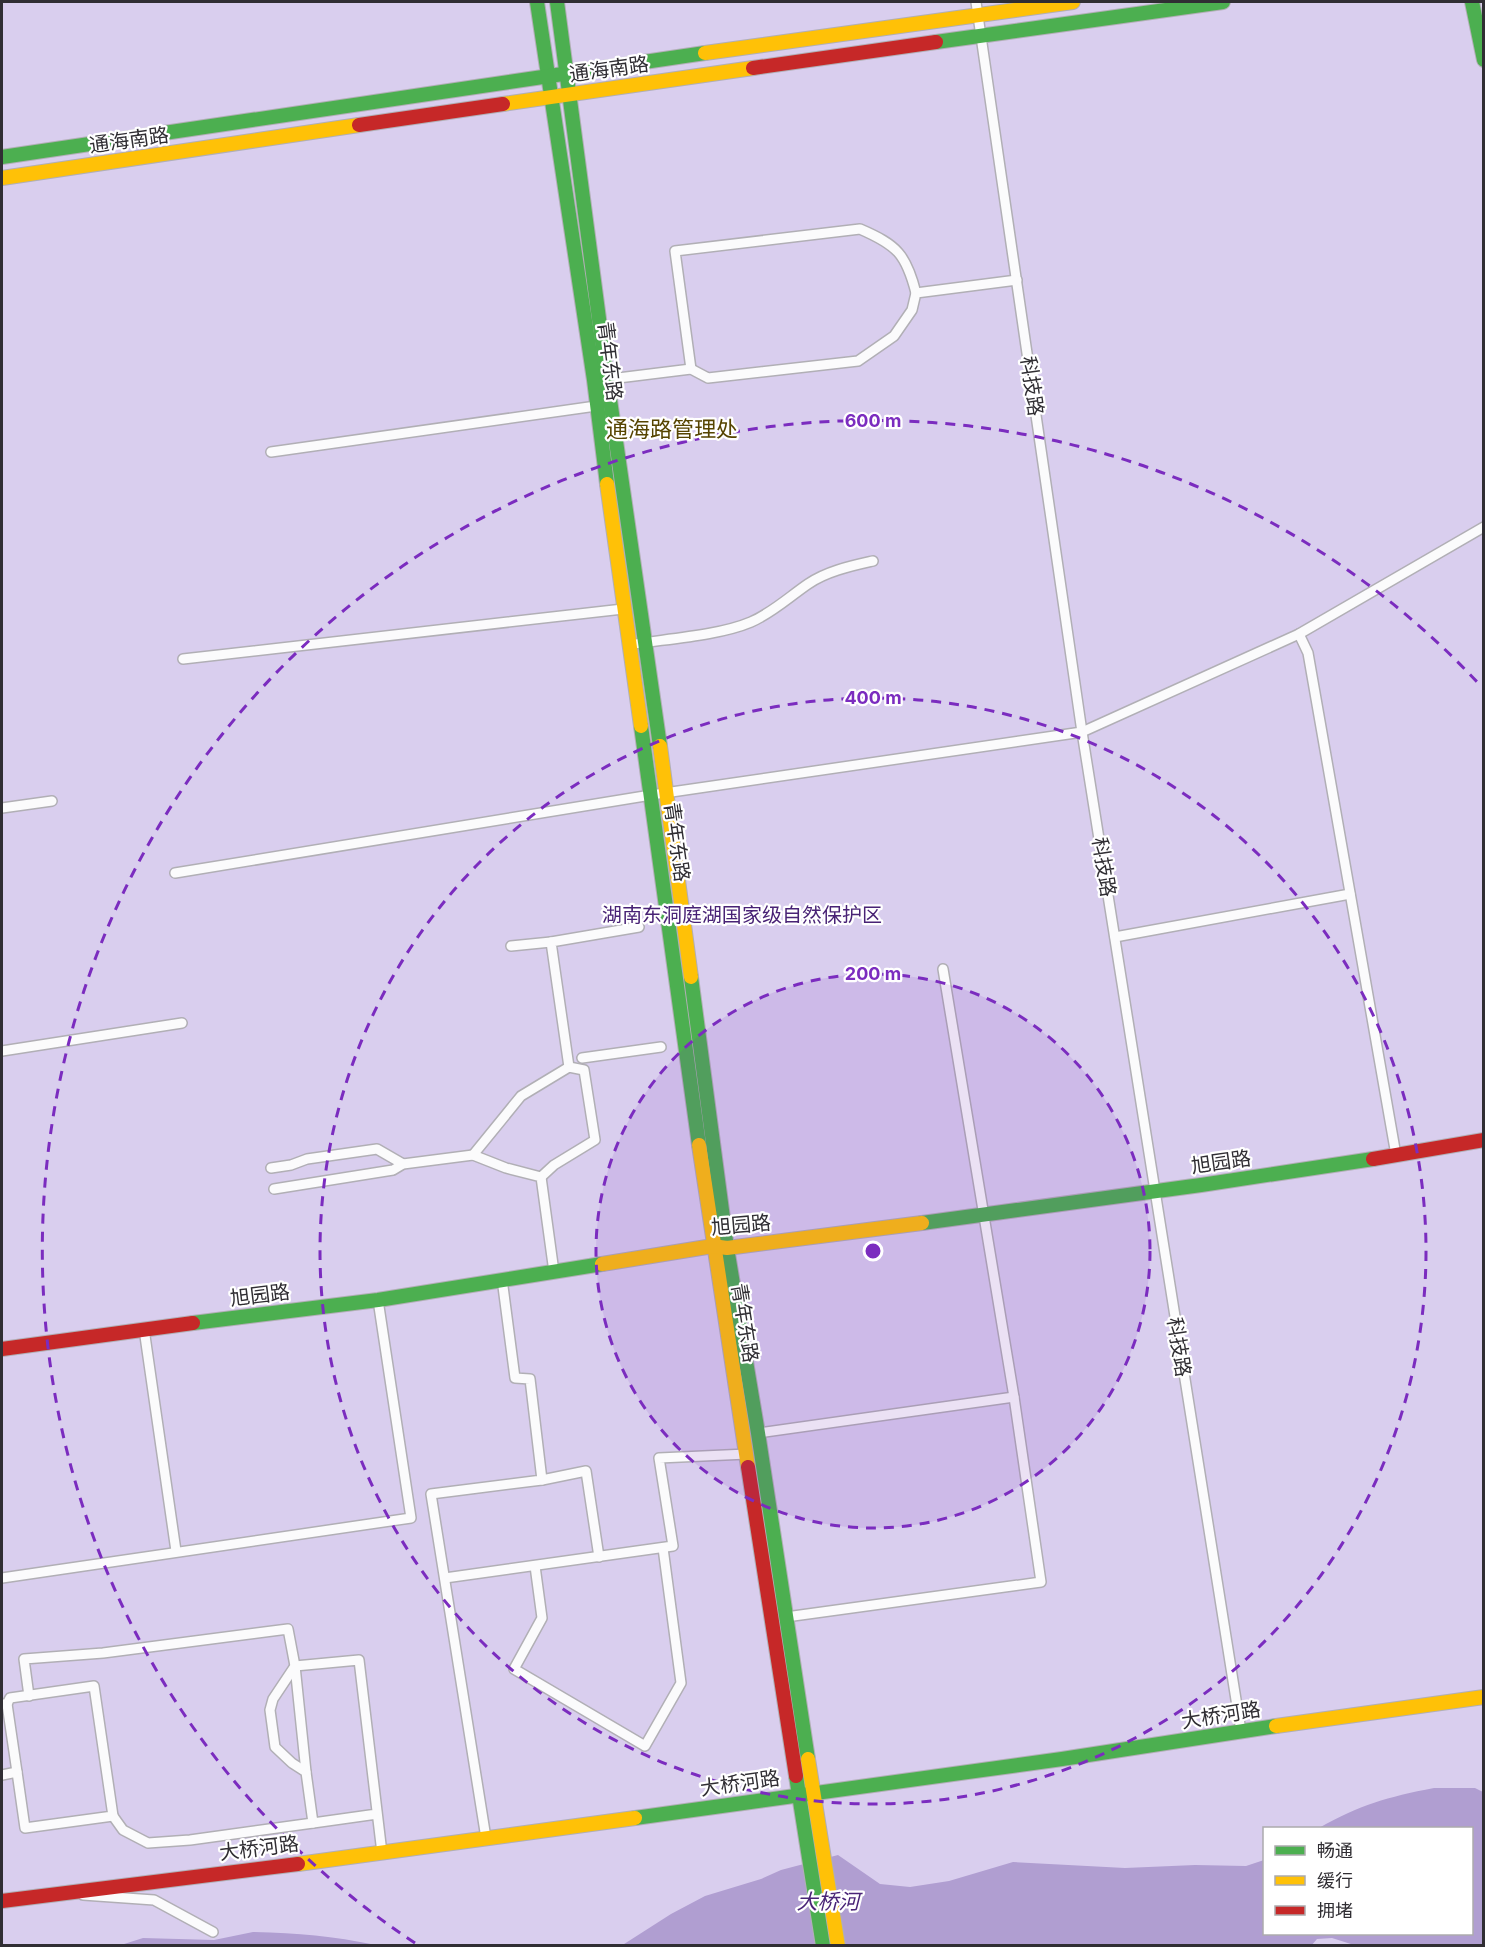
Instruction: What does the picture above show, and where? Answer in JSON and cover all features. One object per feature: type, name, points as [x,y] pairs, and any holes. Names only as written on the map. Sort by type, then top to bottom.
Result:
[{"type":"street","name":"青年东路","points":[[537,2],[645,642],[667,794],[720,1247],[747,1454],[823,1946]]},
{"type":"street","name":"青年东路","points":[[557,2],[570,94],[600,380],[596,406],[622,609],[720,1247],[758,1433],[838,1946]]},
{"type":"street","name":"通海南路","points":[[2,157],[567,73],[977,8],[1073,2]]},
{"type":"street","name":"通海南路","points":[[2,178],[570,94],[1223,2]]},
{"type":"street","points":[[1472,2],[1484,60]]},
{"type":"street","name":"科技路","points":[[977,8],[1082,732],[1241,1731]]},
{"type":"street","points":[[600,380],[691,369],[708,378],[858,361],[894,336],[912,310],[916,293],[912,278],[900,253],[880,238],[860,229],[675,251],[691,369]]},
{"type":"street","points":[[916,293],[1017,280]]},
{"type":"street","points":[[272,452],[596,406]]},
{"type":"street","points":[[175,873],[651,795],[1082,732],[1299,634],[1484,527]]},
{"type":"street","points":[[628,645],[726,629],[750,622],[777,608],[810,582],[841,568],[873,561]]},
{"type":"street","points":[[183,659],[622,609]]},
{"type":"street","points":[[1299,634],[1308,653],[1396,1155]]},
{"type":"street","points":[[2,808],[52,801]]},
{"type":"street","points":[[1114,937],[1350,894]]},
{"type":"street","points":[[511,946],[551,942],[639,927]]},
{"type":"street","points":[[551,942],[569,1064]]},
{"type":"street","points":[[786,1617],[1041,1582],[1014,1396],[943,969]]},
{"type":"street","points":[[2,1051],[182,1023]]},
{"type":"street","points":[[473,1155],[521,1096],[569,1064],[582,1058],[661,1047]]},
{"type":"street","points":[[541,1177],[554,1165],[595,1140],[582,1058]]},
{"type":"street","points":[[569,1064],[584,1070]]},
{"type":"street","name":"旭园路","points":[[2,1349],[378,1300],[720,1247],[984,1215],[1155,1191],[1484,1140]]},
{"type":"street","points":[[271,1168],[291,1165],[307,1159],[377,1149],[403,1164]]},
{"type":"street","points":[[274,1190],[393,1170],[403,1164],[473,1155],[506,1168],[541,1177]]},
{"type":"street","points":[[291,1165],[294,1186]]},
{"type":"street","points":[[541,1177],[554,1272]]},
{"type":"street","points":[[502,1279],[515,1378],[530,1379],[542,1480]]},
{"type":"street","points":[[2,1578],[411,1518],[378,1300]]},
{"type":"street","points":[[144,1329],[176,1551]]},
{"type":"street","points":[[758,1433],[1014,1396]]},
{"type":"street","points":[[445,1578],[673,1546],[659,1458],[747,1454]]},
{"type":"street","points":[[486,1838],[431,1494],[586,1472],[599,1557]]},
{"type":"street","points":[[535,1566],[542,1618],[514,1669],[645,1746],[681,1683],[663,1548]]},
{"type":"street","points":[[29,1696],[24,1659],[103,1653],[288,1629],[295,1666],[313,1822]]},
{"type":"street","points":[[295,1666],[359,1660],[382,1853]]},
{"type":"street","points":[[295,1666],[273,1699],[270,1710],[274,1748],[306,1772]]},
{"type":"street","points":[[112,1816],[25,1828],[4,1704],[10,1698],[94,1686],[112,1816],[123,1830],[148,1843],[190,1840],[377,1814]]},
{"type":"street","name":"大桥河路","points":[[2,1901],[382,1853],[798,1794],[814,1799],[1241,1731],[1484,1697]]},
{"type":"street","points":[[2,1775],[17,1772]]},
{"type":"street","points":[[64,1892],[86,1896],[154,1900],[213,1932]]},
{"type":"green space","name":"湖南东洞庭湖国家级自然保护区","points":[[2,2],[1483,2],[1483,1945],[2,1945]]},
{"type":"water","name":"大桥河","points":[[1434,1788],[1475,1788],[1483,1792],[1483,1945],[1354,1945],[1332,1938],[1317,1939],[1311,1946],[621,1946],[671,1914],[705,1896],[761,1879],[781,1870],[838,1855],[880,1884],[910,1887],[949,1881],[1013,1862],[1125,1868],[1195,1865],[1246,1866],[1263,1860],[1263,1935],[1473,1935],[1473,1827],[1321,1827],[1348,1813],[1402,1795]]},
{"type":"water","points":[[253,1932],[345,1939],[376,1945],[121,1945],[143,1938],[214,1940]]},
{"type":"traffic: fast","points":[[537,2],[594,380],[607,484]]},
{"type":"traffic: fast","points":[[557,2],[607,379],[660,746]]},
{"type":"traffic: fast","points":[[936,42],[1223,2]]},
{"type":"traffic: fast","points":[[1472,2],[1484,60]]},
{"type":"traffic: fast","points":[[2,157],[705,53]]},
{"type":"traffic: fast","points":[[641,726],[699,1145]]},
{"type":"traffic: fast","points":[[691,977],[727,1248],[808,1759]]},
{"type":"traffic: fast","points":[[922,1223],[1373,1159]]},
{"type":"traffic: fast","points":[[193,1323],[378,1300],[602,1264]]},
{"type":"traffic: fast","points":[[635,1818],[1062,1759],[1276,1726]]},
{"type":"traffic: fast","points":[[796,1776],[823,1946]]},
{"type":"traffic: slow","points":[[705,53],[1073,2]]},
{"type":"traffic: slow","points":[[503,104],[753,68]]},
{"type":"traffic: slow","points":[[2,178],[359,125]]},
{"type":"traffic: slow","points":[[607,484],[641,726]]},
{"type":"traffic: slow","points":[[660,746],[691,977]]},
{"type":"traffic: slow","points":[[699,1145],[748,1467]]},
{"type":"traffic: slow","points":[[602,1264],[713,1246],[727,1248],[922,1223]]},
{"type":"traffic: slow","points":[[1276,1726],[1484,1697]]},
{"type":"traffic: slow","points":[[808,1759],[838,1946]]},
{"type":"traffic: slow","points":[[298,1864],[635,1818]]},
{"type":"traffic: jam","points":[[753,68],[936,42]]},
{"type":"traffic: jam","points":[[359,125],[503,104]]},
{"type":"traffic: jam","points":[[1373,1159],[1484,1140]]},
{"type":"traffic: jam","points":[[2,1349],[193,1323]]},
{"type":"traffic: jam","points":[[748,1467],[796,1776]]},
{"type":"traffic: jam","points":[[2,1901],[298,1864]]},
{"type":"district","name":"通海路管理处","points":[[672,429]]}]
